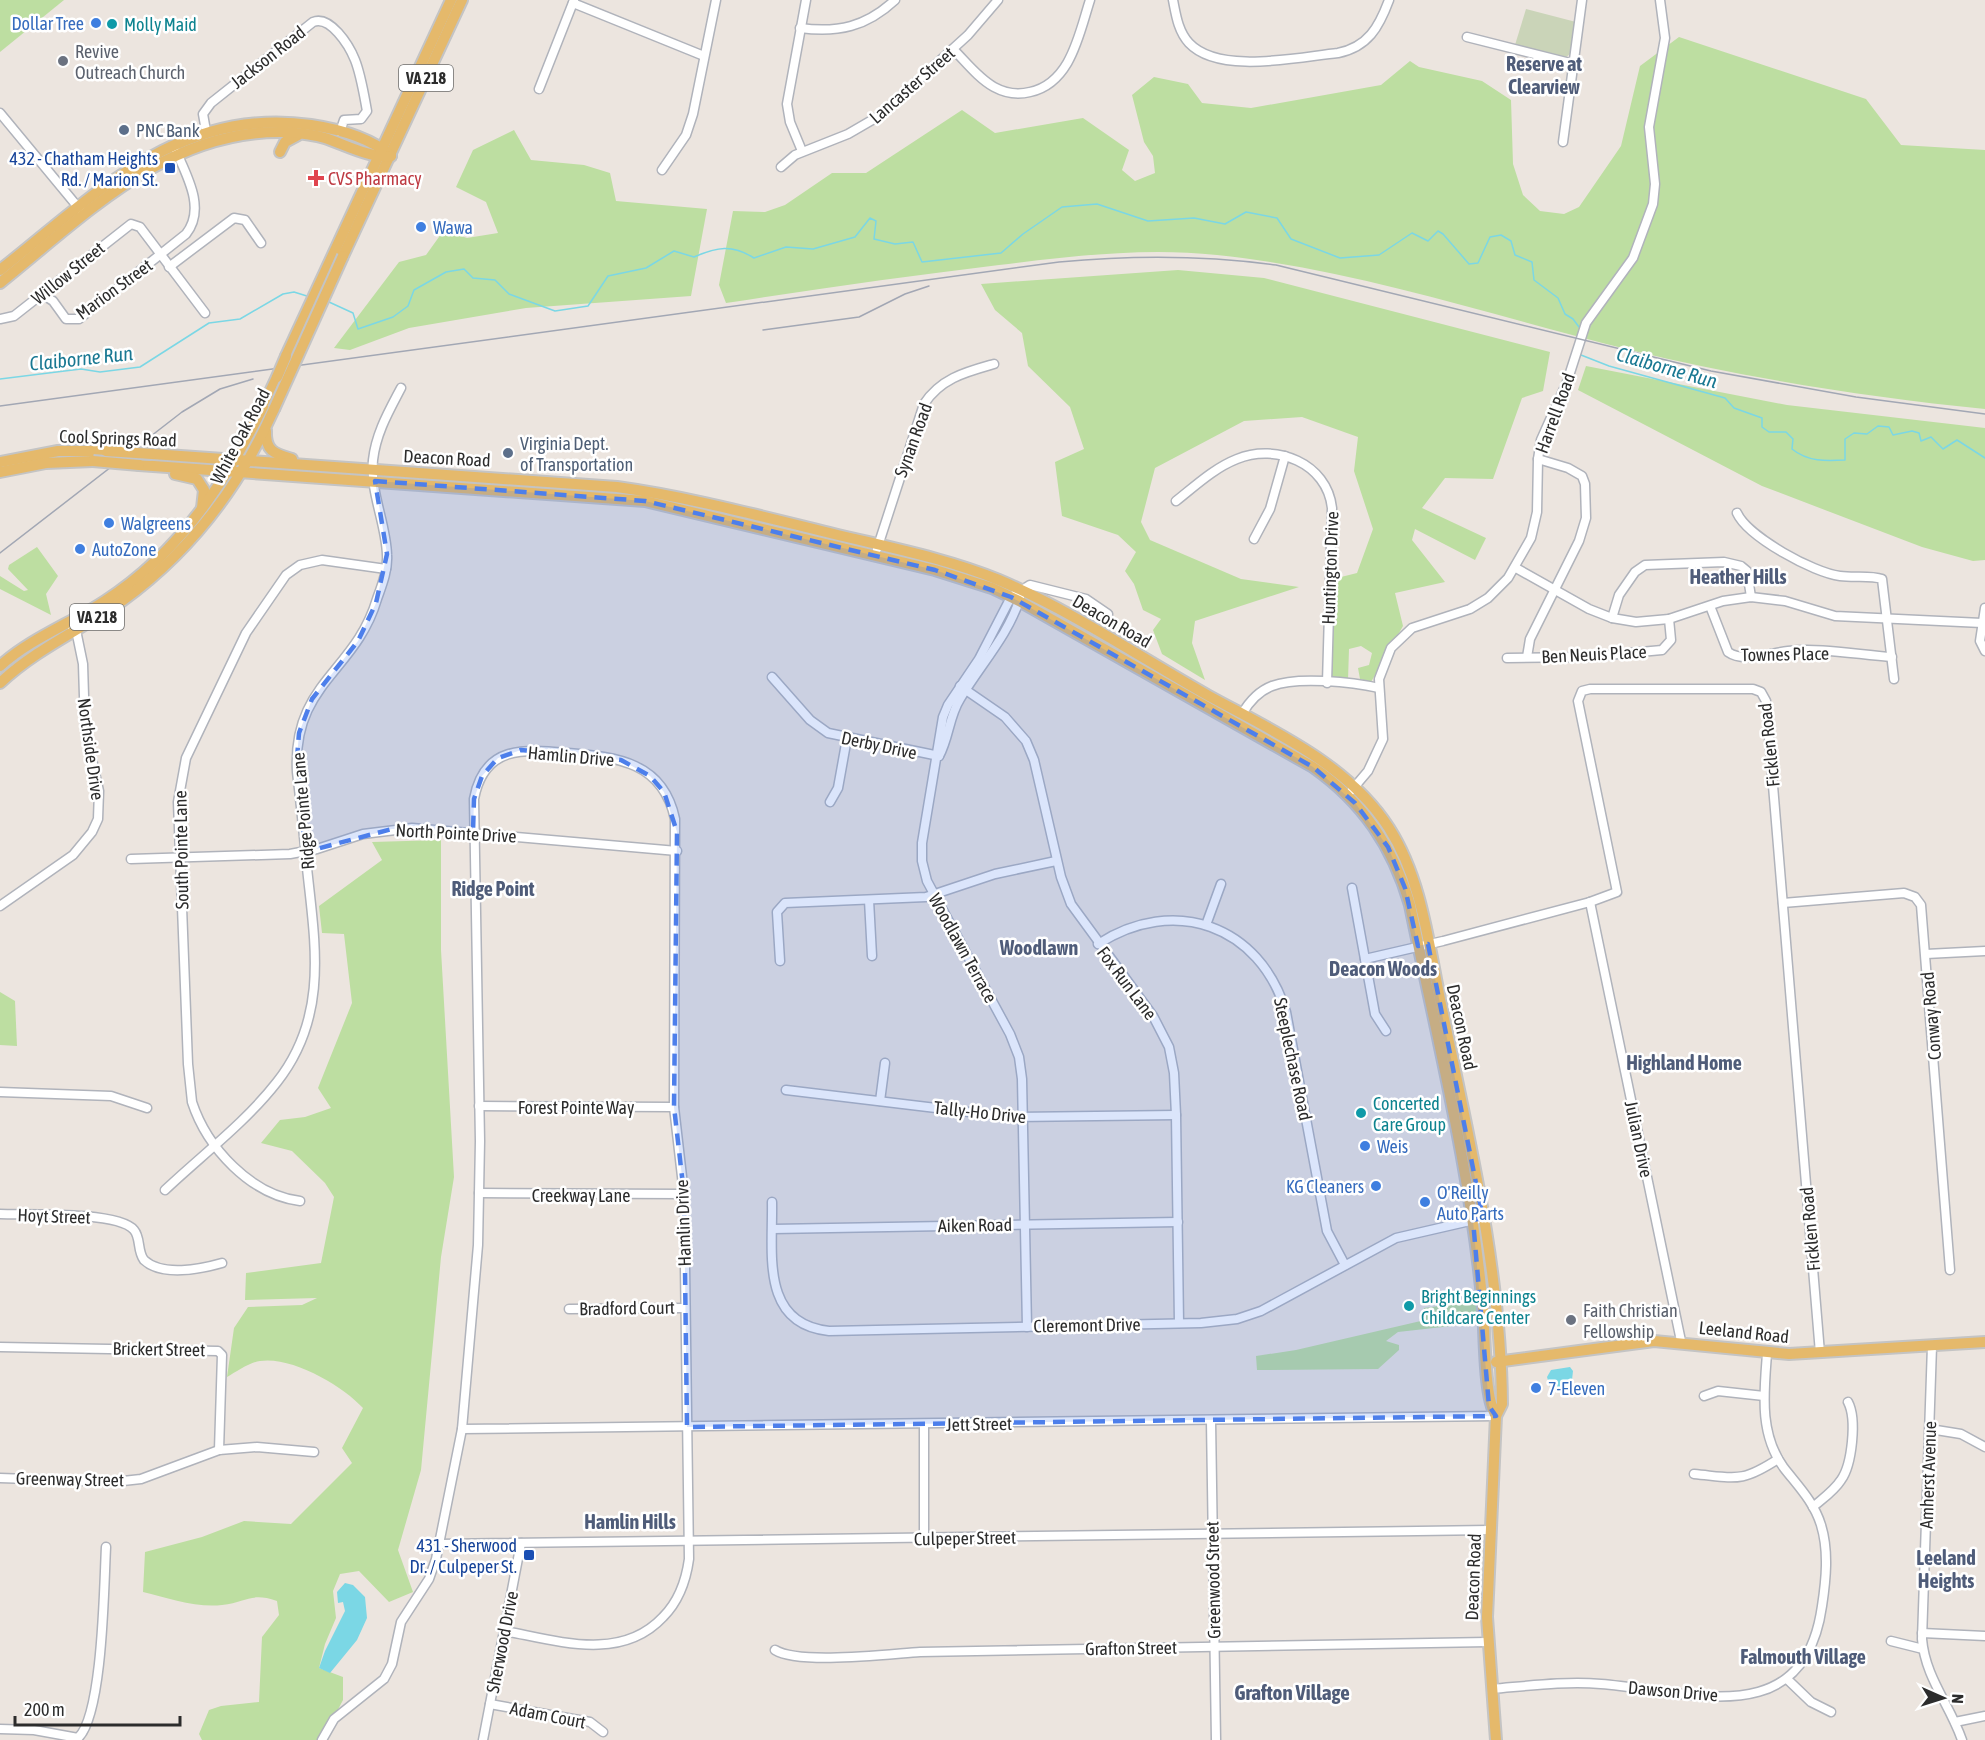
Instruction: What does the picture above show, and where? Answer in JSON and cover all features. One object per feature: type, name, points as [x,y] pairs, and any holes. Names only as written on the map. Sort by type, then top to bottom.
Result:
[{"type":"main road","name":"VA 218","points":[[380,153],[451,0]]},
{"type":"main road","name":"VA 218","points":[[391,156],[462,0]]},
{"type":"main road","points":[[0,270],[81,210],[206,131],[244,124],[280,123],[324,127],[340,132],[380,153]]},
{"type":"main road","points":[[258,133],[274,139],[280,152],[287,140],[305,134]]},
{"type":"main road","points":[[176,149],[219,138],[258,133],[305,134],[391,156]]},
{"type":"main road","name":"White Oak Road","points":[[0,666],[35,640],[72,627],[145,584],[178,554],[215,512],[242,473],[266,428],[380,153]]},
{"type":"main road","name":"White Oak Road","points":[[0,682],[133,582],[201,512],[236,460],[339,252],[391,156]]},
{"type":"main road","points":[[0,283],[81,210]]},
{"type":"main road","points":[[266,428],[267,446],[272,453],[290,458],[301,465]]},
{"type":"main road","name":"Cool Springs Road","points":[[0,462],[58,451],[106,451],[236,460]]},
{"type":"main road","name":"Cool Springs Road","points":[[0,472],[46,463],[93,460],[229,471]]},
{"type":"main road","name":"Deacon Road","points":[[236,460],[301,465],[374,476],[645,501],[876,550],[1017,596],[1242,714],[1314,755],[1351,791],[1395,862],[1423,945],[1478,1219],[1496,1295],[1502,1362],[1502,1404],[1496,1416],[1488,1642],[1496,1740]]},
{"type":"main road","points":[[141,465],[197,479],[205,495],[201,512]]},
{"type":"main road","name":"Deacon Road","points":[[229,471],[374,476]]},
{"type":"main road","name":"Deacon Road","points":[[1017,596],[1299,758],[1351,791]]},
{"type":"main road","name":"Deacon Road","points":[[1478,1219],[1490,1406],[1496,1416]]},
{"type":"main road","name":"Leeland Road","points":[[1502,1362],[1631,1342],[1681,1341],[1767,1354],[1820,1353],[1985,1342]]},
{"type":"main road","points":[[1488,1362],[1502,1362]]},
{"type":"street","points":[[662,170],[690,125],[716,0]]},
{"type":"street","points":[[802,151],[790,122],[787,104],[806,0]]},
{"type":"street","points":[[800,28],[828,31],[847,29],[870,19],[895,0]]},
{"type":"street","name":"Lancaster Street","points":[[781,167],[802,151],[848,134],[879,116],[953,49],[998,0]]},
{"type":"street","points":[[953,49],[992,86],[1017,94],[1035,91],[1056,79],[1067,65],[1090,0]]},
{"type":"street","points":[[1173,0],[1179,27],[1190,44],[1213,58],[1231,62],[1352,50],[1372,35],[1389,0]]},
{"type":"street","points":[[1563,142],[1582,0]]},
{"type":"street","name":"Harrell Road","points":[[1351,791],[1368,771],[1383,740],[1383,713],[1379,688],[1387,657],[1404,634],[1420,625],[1478,605],[1516,568],[1531,538],[1536,523],[1538,459],[1541,440],[1567,382],[1586,323],[1633,258],[1653,204],[1655,184],[1649,127],[1665,38],[1660,0]]},
{"type":"street","points":[[538,89],[574,2],[705,56]]},
{"type":"street","name":"Jackson Road","points":[[206,131],[203,114],[211,103],[313,21],[320,19],[328,22],[355,58],[368,111],[361,119],[344,120],[340,132]]},
{"type":"street","points":[[1467,36],[1574,64]]},
{"type":"street","points":[[0,113],[81,210]]},
{"type":"street","points":[[176,149],[195,202],[195,217],[186,234],[160,255],[205,313]]},
{"type":"street","points":[[169,267],[234,218],[245,220],[261,243]]},
{"type":"street","name":"Willow Street","points":[[0,320],[14,316],[128,226],[134,224],[140,227],[160,255]]},
{"type":"street","name":"Marion Street","points":[[42,294],[52,301],[63,316],[74,321],[160,255]]},
{"type":"street","name":"Synan Road","points":[[876,550],[924,404],[934,389],[949,379],[994,364]]},
{"type":"street","name":"Ridge Pointe Lane","points":[[165,1190],[254,1108],[278,1081],[295,1053],[308,1019],[316,983],[317,952],[297,758],[302,720],[318,689],[358,641],[376,603],[386,569],[387,554],[374,476],[381,428],[401,388]]},
{"type":"street","name":"Huntington Drive","points":[[1176,501],[1216,470],[1238,458],[1264,453],[1285,456],[1316,471],[1326,484],[1332,499],[1327,683]]},
{"type":"street","points":[[1254,538],[1270,509],[1285,456]]},
{"type":"street","name":"Ben Neuis Place","points":[[1527,657],[1530,639],[1583,533],[1586,518],[1585,484],[1579,473],[1538,459]]},
{"type":"street","points":[[1737,513],[1747,526],[1790,556],[1817,570],[1839,576],[1882,579],[1894,679]]},
{"type":"street","name":"South Pointe Lane","points":[[300,1201],[281,1197],[251,1181],[215,1144],[200,1122],[190,1092],[179,792],[186,758],[246,633],[271,593],[292,569],[315,560],[331,560],[386,569]]},
{"type":"street","points":[[1612,618],[1619,595],[1635,572],[1650,564],[1731,562],[1747,571],[1751,597]]},
{"type":"street","points":[[1516,568],[1589,609],[1612,618],[1636,622],[1669,619],[1710,606],[1751,597],[1785,601],[1835,616],[1982,623]]},
{"type":"street","points":[[1017,596],[1030,585],[1086,599],[1108,614],[1107,620]]},
{"type":"street","name":"Woodlawn Terrace","points":[[1017,596],[944,717],[922,851],[924,871],[934,896],[1015,1045],[1021,1069],[1027,1327]]},
{"type":"street","name":"Townes Place","points":[[1710,606],[1728,652],[1733,655],[1757,656],[1801,650],[1892,657]]},
{"type":"street","points":[[1985,608],[1980,641],[1985,651]]},
{"type":"street","name":"Ben Neuis Place","points":[[1507,658],[1596,657],[1662,650],[1671,640],[1669,619]]},
{"type":"street","name":"Northside Drive","points":[[0,906],[73,855],[92,832],[98,819],[99,790],[85,728],[83,664],[72,627]]},
{"type":"street","name":"Derby Drive","points":[[772,677],[816,726],[828,733],[939,756]]},
{"type":"street","points":[[1242,714],[1255,697],[1271,686],[1284,683],[1327,683],[1379,688]]},
{"type":"street","name":"Fox Run Lane","points":[[963,688],[1005,717],[1026,741],[1034,760],[1056,861],[1071,904],[1165,1036],[1174,1072],[1179,1323]]},
{"type":"street","name":"Ficklen Road","points":[[1365,959],[1590,902],[1617,892],[1581,719],[1578,701],[1580,694],[1590,689],[1741,689],[1757,690],[1763,694],[1766,701],[1820,1353]]},
{"type":"street","points":[[830,802],[838,788],[847,738]]},
{"type":"street","name":"Hamlin Drive","points":[[322,1740],[334,1719],[384,1679],[392,1664],[401,1622],[429,1579],[440,1544],[462,1429],[477,1254],[479,1106],[473,832],[476,790],[482,776],[493,762],[505,754],[521,750],[621,760],[650,776],[664,792],[673,809],[676,851],[674,1107],[684,1194],[689,1541],[687,1570],[677,1599],[660,1620],[634,1638],[614,1644],[594,1645],[506,1631]]},
{"type":"street","name":"North Pointe Drive","points":[[131,859],[180,859],[305,852],[363,834],[392,829],[429,828],[676,851]]},
{"type":"street","points":[[780,961],[778,910],[785,903],[934,896],[995,874],[1056,861]]},
{"type":"street","points":[[1206,925],[1221,884]]},
{"type":"street","points":[[1352,888],[1376,1014],[1386,1031]]},
{"type":"street","name":"Conway Road","points":[[1783,903],[1909,894],[1919,901],[1923,910],[1950,1270]]},
{"type":"street","points":[[869,900],[872,956]]},
{"type":"street","name":"Julian Drive","points":[[1590,902],[1681,1341]]},
{"type":"street","name":"Steeplechase Road","points":[[1098,944],[1124,928],[1150,921],[1173,919],[1206,925],[1226,933],[1247,948],[1266,969],[1280,993],[1291,1032],[1327,1231],[1345,1265]]},
{"type":"street","points":[[1926,954],[1985,951]]},
{"type":"street","points":[[880,1101],[885,1064]]},
{"type":"street","name":"Tally-Ho Drive","points":[[786,1090],[1023,1118],[1176,1115]]},
{"type":"street","points":[[0,1092],[111,1096],[147,1108]]},
{"type":"street","name":"Forest Pointe Way","points":[[479,1106],[674,1107]]},
{"type":"street","name":"Creekway Lane","points":[[479,1194],[684,1194]]},
{"type":"street","name":"Cleremont Drive","points":[[772,1202],[774,1280],[779,1300],[789,1314],[807,1326],[829,1331],[1226,1321],[1250,1315],[1396,1238],[1478,1219]]},
{"type":"street","name":"Hoyt Street","points":[[0,1214],[84,1215],[125,1224],[137,1234],[144,1260],[160,1268],[197,1268],[222,1263]]},
{"type":"street","name":"Aiken Road","points":[[772,1229],[1178,1222]]},
{"type":"street","name":"Bradford Court","points":[[569,1309],[685,1308]]},
{"type":"street","name":"Amherst Avenue","points":[[1932,1346],[1923,1650],[1930,1675],[1962,1740]]},
{"type":"street","name":"Brickert Street","points":[[0,1347],[218,1351],[222,1355],[219,1450]]},
{"type":"street","name":"Dawson Drive","points":[[1492,1689],[1597,1684],[1690,1695],[1728,1696],[1765,1690],[1787,1679],[1809,1654],[1819,1629],[1826,1557],[1821,1526],[1813,1507],[1778,1459],[1766,1424],[1764,1396],[1767,1354]]},
{"type":"street","points":[[1704,1396],[1718,1391],[1764,1396]]},
{"type":"street","points":[[1813,1507],[1836,1486],[1848,1465],[1853,1416],[1848,1402]]},
{"type":"street","name":"Jett Street","points":[[462,1429],[1496,1416]]},
{"type":"street","name":"Greenwood Street","points":[[1211,1420],[1216,1740]]},
{"type":"street","points":[[924,1424],[924,1538]]},
{"type":"street","points":[[1930,1429],[1961,1434],[1985,1447]]},
{"type":"street","name":"Greenway Street","points":[[0,1478],[114,1482],[141,1479],[219,1450],[257,1448],[314,1452]]},
{"type":"street","points":[[1694,1474],[1744,1477],[1756,1473],[1778,1459]]},
{"type":"street","name":"Culpeper Street","points":[[440,1544],[1491,1530]]},
{"type":"street","name":"Sherwood Drive","points":[[483,1740],[506,1631],[521,1544]]},
{"type":"street","points":[[0,1729],[34,1730],[78,1738],[86,1726],[96,1679],[102,1628],[106,1547]]},
{"type":"street","points":[[1922,1633],[1985,1636]]},
{"type":"street","points":[[1891,1641],[1923,1650]]},
{"type":"street","name":"Grafton Street","points":[[775,1650],[793,1657],[932,1652],[1488,1642]]},
{"type":"street","points":[[1787,1679],[1811,1702],[1831,1712]]},
{"type":"street","name":"Adam Court","points":[[490,1704],[590,1722],[603,1732]]},
{"type":"street","points":[[1955,1722],[1985,1716]]},
{"type":"highlighted area","points":[[375,481],[645,501],[935,570],[1011,597],[1313,767],[1355,803],[1388,847],[1405,888],[1418,946],[1428,944],[1464,1116],[1483,1218],[1473,1220],[1489,1406],[1496,1416],[687,1427],[684,1194],[674,1107],[677,832],[664,792],[650,776],[621,760],[521,750],[498,758],[482,776],[474,799],[473,832],[392,829],[305,852],[297,758],[299,733],[312,699],[358,641],[376,603],[387,554]]},
{"type":"green space","points":[[0,0],[64,0],[0,52]]},
{"type":"green space","points":[[1526,9],[1576,22],[1570,54],[1565,58],[1515,45]]},
{"type":"green space","points":[[1679,37],[1866,99],[1901,145],[1985,150],[1985,409],[1896,399],[1762,378],[1630,350],[1425,295],[1322,271],[1217,255],[1136,252],[1081,256],[931,274],[726,303],[719,285],[733,211],[765,212],[785,205],[832,173],[866,173],[962,110],[995,133],[1083,118],[1129,150],[1122,170],[1135,181],[1155,173],[1153,156],[1144,142],[1132,95],[1154,77],[1188,84],[1202,103],[1251,108],[1381,85],[1410,61],[1419,67],[1482,81],[1511,100],[1513,164],[1523,195],[1540,211],[1564,214],[1579,207],[1621,146],[1640,66]]},
{"type":"green space","points":[[514,130],[531,160],[584,165],[610,173],[616,201],[707,209],[691,296],[526,308],[409,328],[350,350],[334,348],[399,262],[426,255],[444,230],[467,238],[498,233],[486,202],[456,187],[473,150]]},
{"type":"green space","points":[[1178,270],[1264,278],[1550,352],[1543,391],[1522,398],[1493,479],[1445,478],[1422,508],[1486,538],[1475,560],[1415,529],[1412,540],[1445,582],[1395,593],[1403,626],[1371,682],[1360,679],[1358,668],[1369,665],[1372,653],[1361,646],[1349,649],[1348,680],[1328,681],[1333,579],[1357,573],[1373,529],[1354,471],[1358,437],[1302,417],[1244,421],[1155,468],[1141,522],[1150,540],[1241,579],[1299,587],[1195,621],[1192,643],[1205,680],[1162,654],[1153,630],[1161,619],[1143,610],[1134,584],[1125,571],[1136,552],[1118,535],[1062,516],[1055,462],[1084,449],[1070,407],[1028,366],[1022,333],[995,310],[981,284]]},
{"type":"green space","points":[[1586,366],[1787,405],[1985,428],[1985,560],[1973,561],[1922,547],[1762,486],[1578,390]]},
{"type":"green space","points":[[37,547],[58,576],[46,594],[51,615],[0,589],[0,576],[24,591],[28,590],[8,569],[9,565]]},
{"type":"green space","points":[[441,840],[441,950],[454,1177],[441,1257],[421,1470],[398,1550],[413,1592],[389,1602],[359,1571],[340,1574],[333,1591],[336,1618],[325,1644],[319,1668],[343,1677],[343,1700],[322,1740],[202,1740],[199,1734],[209,1710],[221,1706],[259,1702],[262,1637],[279,1615],[277,1601],[261,1597],[212,1606],[182,1602],[143,1592],[145,1552],[202,1537],[244,1521],[291,1524],[352,1463],[342,1448],[363,1408],[330,1382],[287,1363],[260,1361],[227,1377],[234,1328],[248,1307],[302,1305],[317,1298],[245,1300],[246,1273],[321,1263],[334,1197],[325,1183],[292,1151],[261,1143],[280,1120],[305,1117],[331,1108],[318,1088],[352,1003],[344,934],[322,933],[319,906],[382,860],[372,842]]},
{"type":"green space","points":[[0,992],[15,1001],[17,1046],[0,1045]]},
{"type":"green space","points":[[1476,1301],[1479,1323],[1398,1332],[1386,1341],[1399,1345],[1399,1350],[1378,1369],[1257,1370],[1256,1356],[1296,1350],[1425,1320],[1424,1308]]},
{"type":"water","points":[[1570,1367],[1573,1371],[1571,1389],[1550,1387],[1547,1377],[1551,1370]]},
{"type":"water","points":[[345,1583],[353,1585],[365,1597],[367,1618],[357,1640],[330,1673],[319,1668],[345,1611],[343,1602],[338,1603],[337,1592]]},
{"type":"waterway","name":"Claiborne Run","points":[[329,302],[353,313],[358,329],[393,317],[408,306],[414,290],[446,272],[464,269],[473,278],[495,280],[509,294],[555,311],[588,306],[608,276],[646,268],[674,251],[694,257],[717,249],[731,249],[754,258],[786,247],[813,249],[855,237],[870,218],[876,221],[874,239],[895,244],[913,242],[922,262],[1001,253],[1023,234],[1062,207],[1097,204],[1148,221],[1194,218],[1225,224],[1246,212],[1277,218],[1291,239],[1340,258],[1379,255],[1412,233],[1428,241],[1438,231],[1469,264],[1478,263],[1490,237],[1501,235],[1511,241],[1515,255],[1532,262],[1534,280],[1558,298],[1565,314],[1579,327]]},
{"type":"waterway","name":"Claiborne Run","points":[[0,379],[81,369],[100,372],[140,367],[209,323],[240,319],[283,294],[294,292],[310,297]]},
{"type":"waterway","name":"Claiborne Run","points":[[1581,355],[1609,366],[1725,398],[1734,408],[1762,418],[1762,427],[1769,432],[1786,432],[1793,439],[1792,449],[1811,458],[1845,460],[1845,439],[1854,433],[1867,434],[1878,426],[1889,427],[1893,435],[1912,431],[1919,433],[1921,441],[1931,437],[1943,449],[1957,440],[1985,458]]},
{"type":"railway","points":[[0,406],[1059,262],[1168,257],[1222,259],[1276,265],[1711,371],[1856,397],[1985,414]]},
{"type":"railway","points":[[763,330],[859,317],[905,294],[929,286]]},
{"type":"railway","points":[[0,553],[182,412],[220,389],[253,379]]},
{"type":"place","name":"Dollar Tree","points":[[96,23]]},
{"type":"place","name":"Molly Maid","points":[[112,24]]},
{"type":"place","name":"Revive Outreach Church","points":[[63,61]]},
{"type":"place","name":"PNC Bank","points":[[124,130]]},
{"type":"place","name":"432 - Chatham Heights Rd. / Marion St.","points":[[170,168]]},
{"type":"place","name":"CVS Pharmacy","points":[[316,178]]},
{"type":"place","name":"Wawa","points":[[421,227]]},
{"type":"place","name":"Virginia Dept. of Transportation","points":[[508,453]]},
{"type":"place","name":"Walgreens","points":[[109,523]]},
{"type":"place","name":"AutoZone","points":[[80,549]]},
{"type":"place","name":"Concerted Care Group","points":[[1361,1113]]},
{"type":"place","name":"Weis","points":[[1365,1146]]},
{"type":"place","name":"KG Cleaners","points":[[1376,1186]]},
{"type":"place","name":"O'Reilly Auto Parts","points":[[1425,1202]]},
{"type":"place","name":"Bright Beginnings Childcare Center","points":[[1409,1306]]},
{"type":"place","name":"Faith Christian Fellowship","points":[[1571,1320]]},
{"type":"place","name":"7-Eleven","points":[[1536,1388]]},
{"type":"place","name":"431 - Sherwood Dr. / Culpeper St.","points":[[529,1555]]},
{"type":"district","name":"Reserve at Clearview","points":[[1544,74]]},
{"type":"district","name":"Heather Hills","points":[[1738,576]]},
{"type":"district","name":"Ridge Point","points":[[493,888]]},
{"type":"district","name":"Woodlawn","points":[[1039,947]]},
{"type":"district","name":"Deacon Woods","points":[[1383,968]]},
{"type":"district","name":"Highland Home","points":[[1684,1062]]},
{"type":"district","name":"Hamlin Hills","points":[[630,1521]]},
{"type":"district","name":"Leeland Heights","points":[[1946,1568]]},
{"type":"district","name":"Falmouth Village","points":[[1803,1656]]},
{"type":"district","name":"Grafton Village","points":[[1292,1692]]}]
